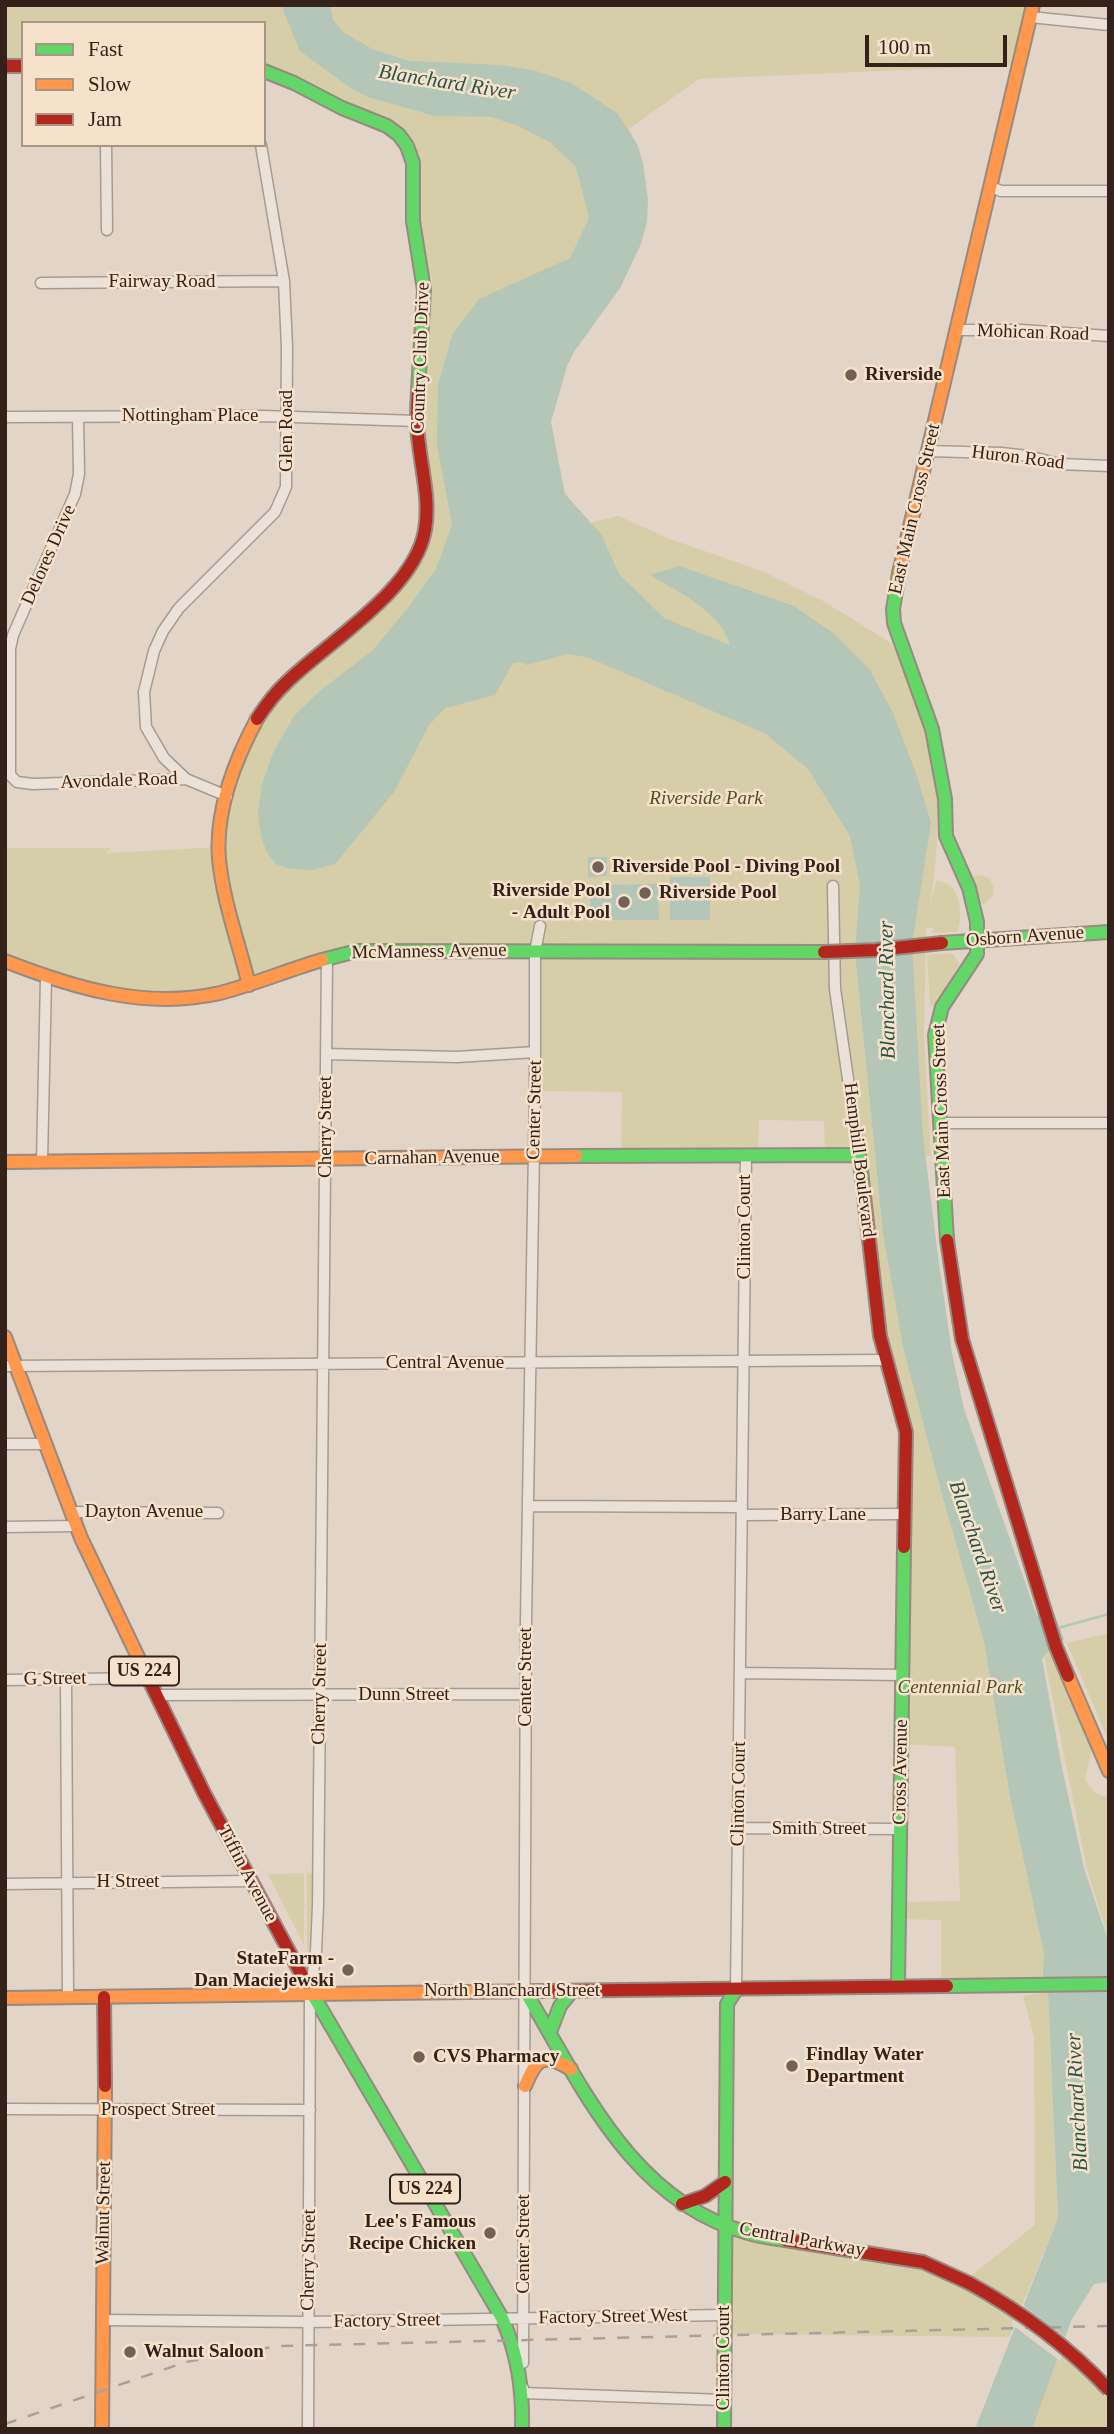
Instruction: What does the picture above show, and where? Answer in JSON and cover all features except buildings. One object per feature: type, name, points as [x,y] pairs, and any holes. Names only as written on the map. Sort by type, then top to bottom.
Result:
[{"type":"main road","name":"East Main Cross Street","points":[[1032,11],[896,583],[894,623],[932,729],[945,799],[946,836],[964,873],[973,900],[977,940],[977,954],[938,1015],[935,1035],[947,1241],[962,1339],[1044,1612],[1056,1647],[1109,1770]]},
{"type":"main road","name":"Country Club Drive","points":[[248,985],[227,903],[219,858],[227,796],[253,725],[265,706],[288,680],[369,612],[417,552],[424,535],[427,508],[419,460],[417,421],[424,287],[413,224],[414,167],[410,152],[392,129],[346,110],[284,77],[266,72]]},
{"type":"main road","name":"Osborn Avenue","points":[[824,951],[876,950],[977,940],[1109,932]]},
{"type":"main road","name":"McManness Avenue","points":[[5,961],[90,992],[147,999],[204,996],[357,951],[824,951]]},
{"type":"main road","name":"Carnahan Avenue","points":[[5,1161],[859,1155]]},
{"type":"main road","name":"Hemphill Boulevard","points":[[859,1155],[874,1290],[885,1360],[906,1432]]},
{"type":"main road","name":"Tiffin Avenue","points":[[5,1337],[10,1366],[45,1444],[76,1526],[204,1793],[310,1993],[502,2318],[518,2356],[523,2393]]},
{"type":"main road","name":"Cross Avenue","points":[[898,1985],[906,1432]]},
{"type":"main road","name":"North Blanchard Street","points":[[5,1998],[1109,1984]]},
{"type":"main road","name":"Clinton Court","points":[[724,2429],[727,2004],[736,1990]]},
{"type":"main road","name":"Central Parkway","points":[[525,1991],[623,2151],[682,2204],[725,2225],[777,2239],[923,2262],[1007,2303],[1063,2344],[1094,2372],[1109,2390]]},
{"type":"main road","points":[[550,2032],[561,2006],[572,1991]]},
{"type":"main road","name":"Walnut Street","points":[[102,2429],[104,1997]]},
{"type":"main road","points":[[525,2086],[533,2067],[543,2059],[554,2059],[572,2069]]},
{"type":"main road","points":[[682,2204],[701,2200],[725,2182]]},
{"type":"main road","name":"Center Street","points":[[522,2429],[523,2393]]},
{"type":"street","points":[[1032,11],[1109,25]]},
{"type":"street","points":[[106,147],[107,230]]},
{"type":"street","name":"Glen Road","points":[[186,779],[164,758],[146,727],[144,692],[150,664],[163,631],[179,608],[279,506],[287,480],[284,281],[261,147]]},
{"type":"street","points":[[992,187],[1001,191],[1109,191]]},
{"type":"street","name":"Fairway Road","points":[[40,283],[284,281]]},
{"type":"street","name":"Mohican Road","points":[[957,330],[1021,330],[1109,335]]},
{"type":"street","name":"Nottingham Place","points":[[5,417],[286,417],[417,421]]},
{"type":"street","name":"Delores Drive","points":[[10,775],[10,649],[13,635],[75,494],[79,474],[78,417]]},
{"type":"street","name":"Huron Road","points":[[927,451],[1001,453],[1059,464],[1109,466]]},
{"type":"street","name":"Avondale Road","points":[[10,775],[17,782],[33,784],[186,779],[227,796]]},
{"type":"street","name":"Hemphill Boulevard","points":[[833,886],[835,989],[859,1155]]},
{"type":"street","name":"Center Street","points":[[523,2393],[528,1506],[536,951],[540,926]]},
{"type":"street","name":"Cherry Street","points":[[307,2429],[310,1993],[317,1929],[327,958]]},
{"type":"street","points":[[42,1161],[46,978]]},
{"type":"street","points":[[327,1054],[457,1057],[535,1052]]},
{"type":"street","points":[[940,1123],[1109,1123]]},
{"type":"street","name":"Clinton Court","points":[[736,1990],[746,1156]]},
{"type":"street","name":"Central Avenue","points":[[10,1366],[885,1360]]},
{"type":"street","points":[[5,1444],[45,1444]]},
{"type":"street","name":"Barry Lane","points":[[528,1506],[904,1514]]},
{"type":"street","name":"Dayton Avenue","points":[[71,1512],[218,1513]]},
{"type":"street","name":"Dayton Avenue","points":[[5,1527],[76,1526]]},
{"type":"street","points":[[740,1673],[903,1675]]},
{"type":"street","name":"G Street","points":[[5,1680],[148,1678]]},
{"type":"street","points":[[66,1679],[68,1998]]},
{"type":"street","name":"Dunn Street","points":[[156,1695],[526,1694]]},
{"type":"street","name":"Smith Street","points":[[738,1828],[900,1829]]},
{"type":"street","name":"H Street","points":[[5,1884],[251,1881]]},
{"type":"street","name":"Prospect Street","points":[[5,2109],[310,2110]]},
{"type":"street","name":"Factory Street West","points":[[502,2318],[724,2315]]},
{"type":"street","name":"Factory Street","points":[[103,2320],[308,2322],[502,2318]]},
{"type":"street","points":[[523,2393],[724,2400]]},
{"type":"green space","name":"Riverside Park","points":[[5,5],[1028,5],[1015,65],[699,79],[626,131],[599,258],[452,335],[438,384],[525,537],[619,516],[670,539],[762,571],[823,601],[891,643],[895,650],[921,717],[934,771],[938,815],[930,904],[937,880],[947,884],[956,893],[960,914],[957,932],[932,933],[933,928],[926,927],[924,1037],[931,1156],[901,1156],[1071,1984],[941,1985],[941,1920],[898,1919],[899,1902],[960,1901],[955,1747],[901,1744],[906,1432],[885,1360],[859,1155],[825,1155],[824,1121],[759,1120],[758,1156],[621,1155],[622,1092],[535,1091],[535,952],[357,951],[249,985],[147,999],[5,961],[5,848],[111,848],[106,853],[219,847],[227,796],[265,706],[423,561],[432,539],[434,502],[427,458],[425,414],[432,278],[422,267],[414,167],[403,140],[266,72],[266,21],[21,21],[21,66],[5,66]]},
{"type":"green space","points":[[979,875],[989,878],[994,887],[993,896],[983,905],[971,877]]},
{"type":"green space","points":[[927,955],[954,955],[959,964],[934,1006],[930,1004]]},
{"type":"green space","points":[[1109,1633],[1109,1742],[1067,1643]]},
{"type":"green space","points":[[1050,1649],[1092,1750],[1085,1779],[1095,1793],[1109,1798],[1109,1940],[1087,1869],[1044,1655]]},
{"type":"green space","points":[[307,1872],[313,1874],[309,1952],[307,1950]]},
{"type":"green space","points":[[304,1873],[304,1945],[268,1874]]},
{"type":"green space","points":[[1048,1992],[1058,2218],[1009,2337],[724,2334],[725,2225],[895,2256],[969,2283],[973,2274],[1035,2225],[1034,2037],[1023,1996]]},
{"type":"green space","points":[[1044,2328],[1109,2390],[1109,2429],[1006,2429]]},
{"type":"water","name":"Blanchard River","points":[[281,5],[330,5],[333,20],[343,32],[372,49],[409,61],[502,65],[536,71],[571,83],[617,113],[638,146],[643,163],[648,200],[647,222],[641,244],[620,288],[567,366],[551,422],[565,494],[601,534],[619,574],[664,618],[730,645],[718,622],[698,604],[650,575],[679,566],[794,606],[833,633],[870,670],[893,713],[917,776],[931,823],[912,944],[923,1137],[952,1353],[964,1409],[1037,1616],[1054,1613],[1064,1639],[1042,1659],[1084,1868],[1109,1943],[1109,2282],[1094,2284],[1071,2321],[1032,2429],[975,2429],[1058,2218],[1044,1953],[1010,1796],[984,1641],[903,1347],[883,1233],[855,952],[860,885],[850,836],[808,769],[766,734],[587,657],[567,654],[527,665],[521,662],[513,663],[495,695],[445,708],[429,725],[394,792],[335,864],[312,870],[291,869],[276,864],[268,854],[262,840],[258,813],[262,784],[273,753],[294,716],[321,690],[372,651],[407,609],[436,569],[452,525],[437,445],[438,384],[452,335],[479,299],[570,258],[589,218],[576,167],[551,143],[518,126],[492,117],[435,116],[368,97],[349,87],[300,51]]},
{"type":"water","name":"Riverside Pool - Diving Pool","points":[[588,857],[607,857],[607,876],[588,877]]},
{"type":"water","points":[[670,877],[710,877],[710,920],[670,920]]},
{"type":"water","name":"Riverside Pool - Adult Pool","points":[[658,884],[659,920],[590,920],[590,885]]},
{"type":"pier","points":[[1020,2303],[1068,2339],[1060,2361],[1011,2324]]},
{"type":"waterway","points":[[1058,1628],[1109,1614]]},
{"type":"railway","points":[[5,2424],[186,2362],[278,2346],[1109,2326]]},
{"type":"traffic: fast","points":[[266,72],[387,126],[399,135],[407,146],[413,163],[413,221],[424,290],[418,391]]},
{"type":"traffic: fast","points":[[899,573],[893,609],[894,623],[932,729],[945,799],[946,836],[969,888],[977,922],[977,954],[942,1007],[935,1035],[947,1240]]},
{"type":"traffic: fast","points":[[942,943],[1109,932]]},
{"type":"traffic: fast","points":[[322,960],[357,951],[824,952]]},
{"type":"traffic: fast","points":[[576,1156],[859,1155],[864,1196]]},
{"type":"traffic: fast","points":[[898,1985],[904,1547]]},
{"type":"traffic: fast","points":[[306,1983],[502,2318],[518,2372],[522,2429]]},
{"type":"traffic: fast","points":[[947,1986],[1109,1984]]},
{"type":"traffic: fast","points":[[724,2429],[727,2004],[736,1990]]},
{"type":"traffic: fast","points":[[525,1991],[590,2101],[614,2136],[641,2168],[672,2195],[707,2218],[753,2234],[785,2240]]},
{"type":"traffic: fast","points":[[550,2032],[560,2006],[572,1991]]},
{"type":"traffic: slow","points":[[899,573],[1033,5]]},
{"type":"traffic: slow","points":[[249,985],[224,891],[219,841],[228,786],[257,719]]},
{"type":"traffic: slow","points":[[5,961],[57,980],[111,994],[165,999],[220,993],[322,960]]},
{"type":"traffic: slow","points":[[5,1162],[576,1156]]},
{"type":"traffic: slow","points":[[5,1337],[81,1538],[149,1680]]},
{"type":"traffic: slow","points":[[1068,1676],[1109,1771]]},
{"type":"traffic: slow","points":[[5,1998],[544,1991]]},
{"type":"traffic: slow","points":[[525,2086],[533,2069],[542,2061],[554,2061],[571,2069]]},
{"type":"traffic: slow","points":[[102,2429],[105,2086]]},
{"type":"traffic: jam","points":[[5,66],[21,66]]},
{"type":"traffic: jam","points":[[257,719],[283,686],[388,594],[418,552],[425,530],[427,508],[417,431],[418,391]]},
{"type":"traffic: jam","points":[[824,952],[942,943]]},
{"type":"traffic: jam","points":[[864,1196],[880,1336],[906,1432],[904,1547]]},
{"type":"traffic: jam","points":[[947,1240],[962,1339],[1056,1647],[1068,1676]]},
{"type":"traffic: jam","points":[[149,1680],[204,1793],[306,1983]]},
{"type":"traffic: jam","points":[[544,1991],[947,1986]]},
{"type":"traffic: jam","points":[[104,1997],[105,2086]]},
{"type":"traffic: jam","points":[[682,2204],[705,2196],[725,2182]]},
{"type":"traffic: jam","points":[[785,2240],[923,2262],[969,2283]]},
{"type":"traffic: jam","points":[[969,2283],[1044,2331],[1109,2390]]},
{"type":"place","name":"Riverside","points":[[851,375]]},
{"type":"place","name":"Riverside Pool - Diving Pool","points":[[598,867]]},
{"type":"place","name":"Riverside Pool","points":[[645,893]]},
{"type":"place","name":"Riverside Pool - Adult Pool","points":[[624,902]]},
{"type":"place","name":"StateFarm - Dan Maciejewski","points":[[348,1970]]},
{"type":"place","name":"CVS Pharmacy","points":[[419,2057]]},
{"type":"place","name":"Findlay Water Department","points":[[792,2066]]},
{"type":"place","name":"Lee's Famous Recipe Chicken","points":[[490,2233]]},
{"type":"place","name":"Walnut Saloon","points":[[130,2352]]},
{"type":"park label","name":"Centennial Park","points":[[960,1688]]}]
